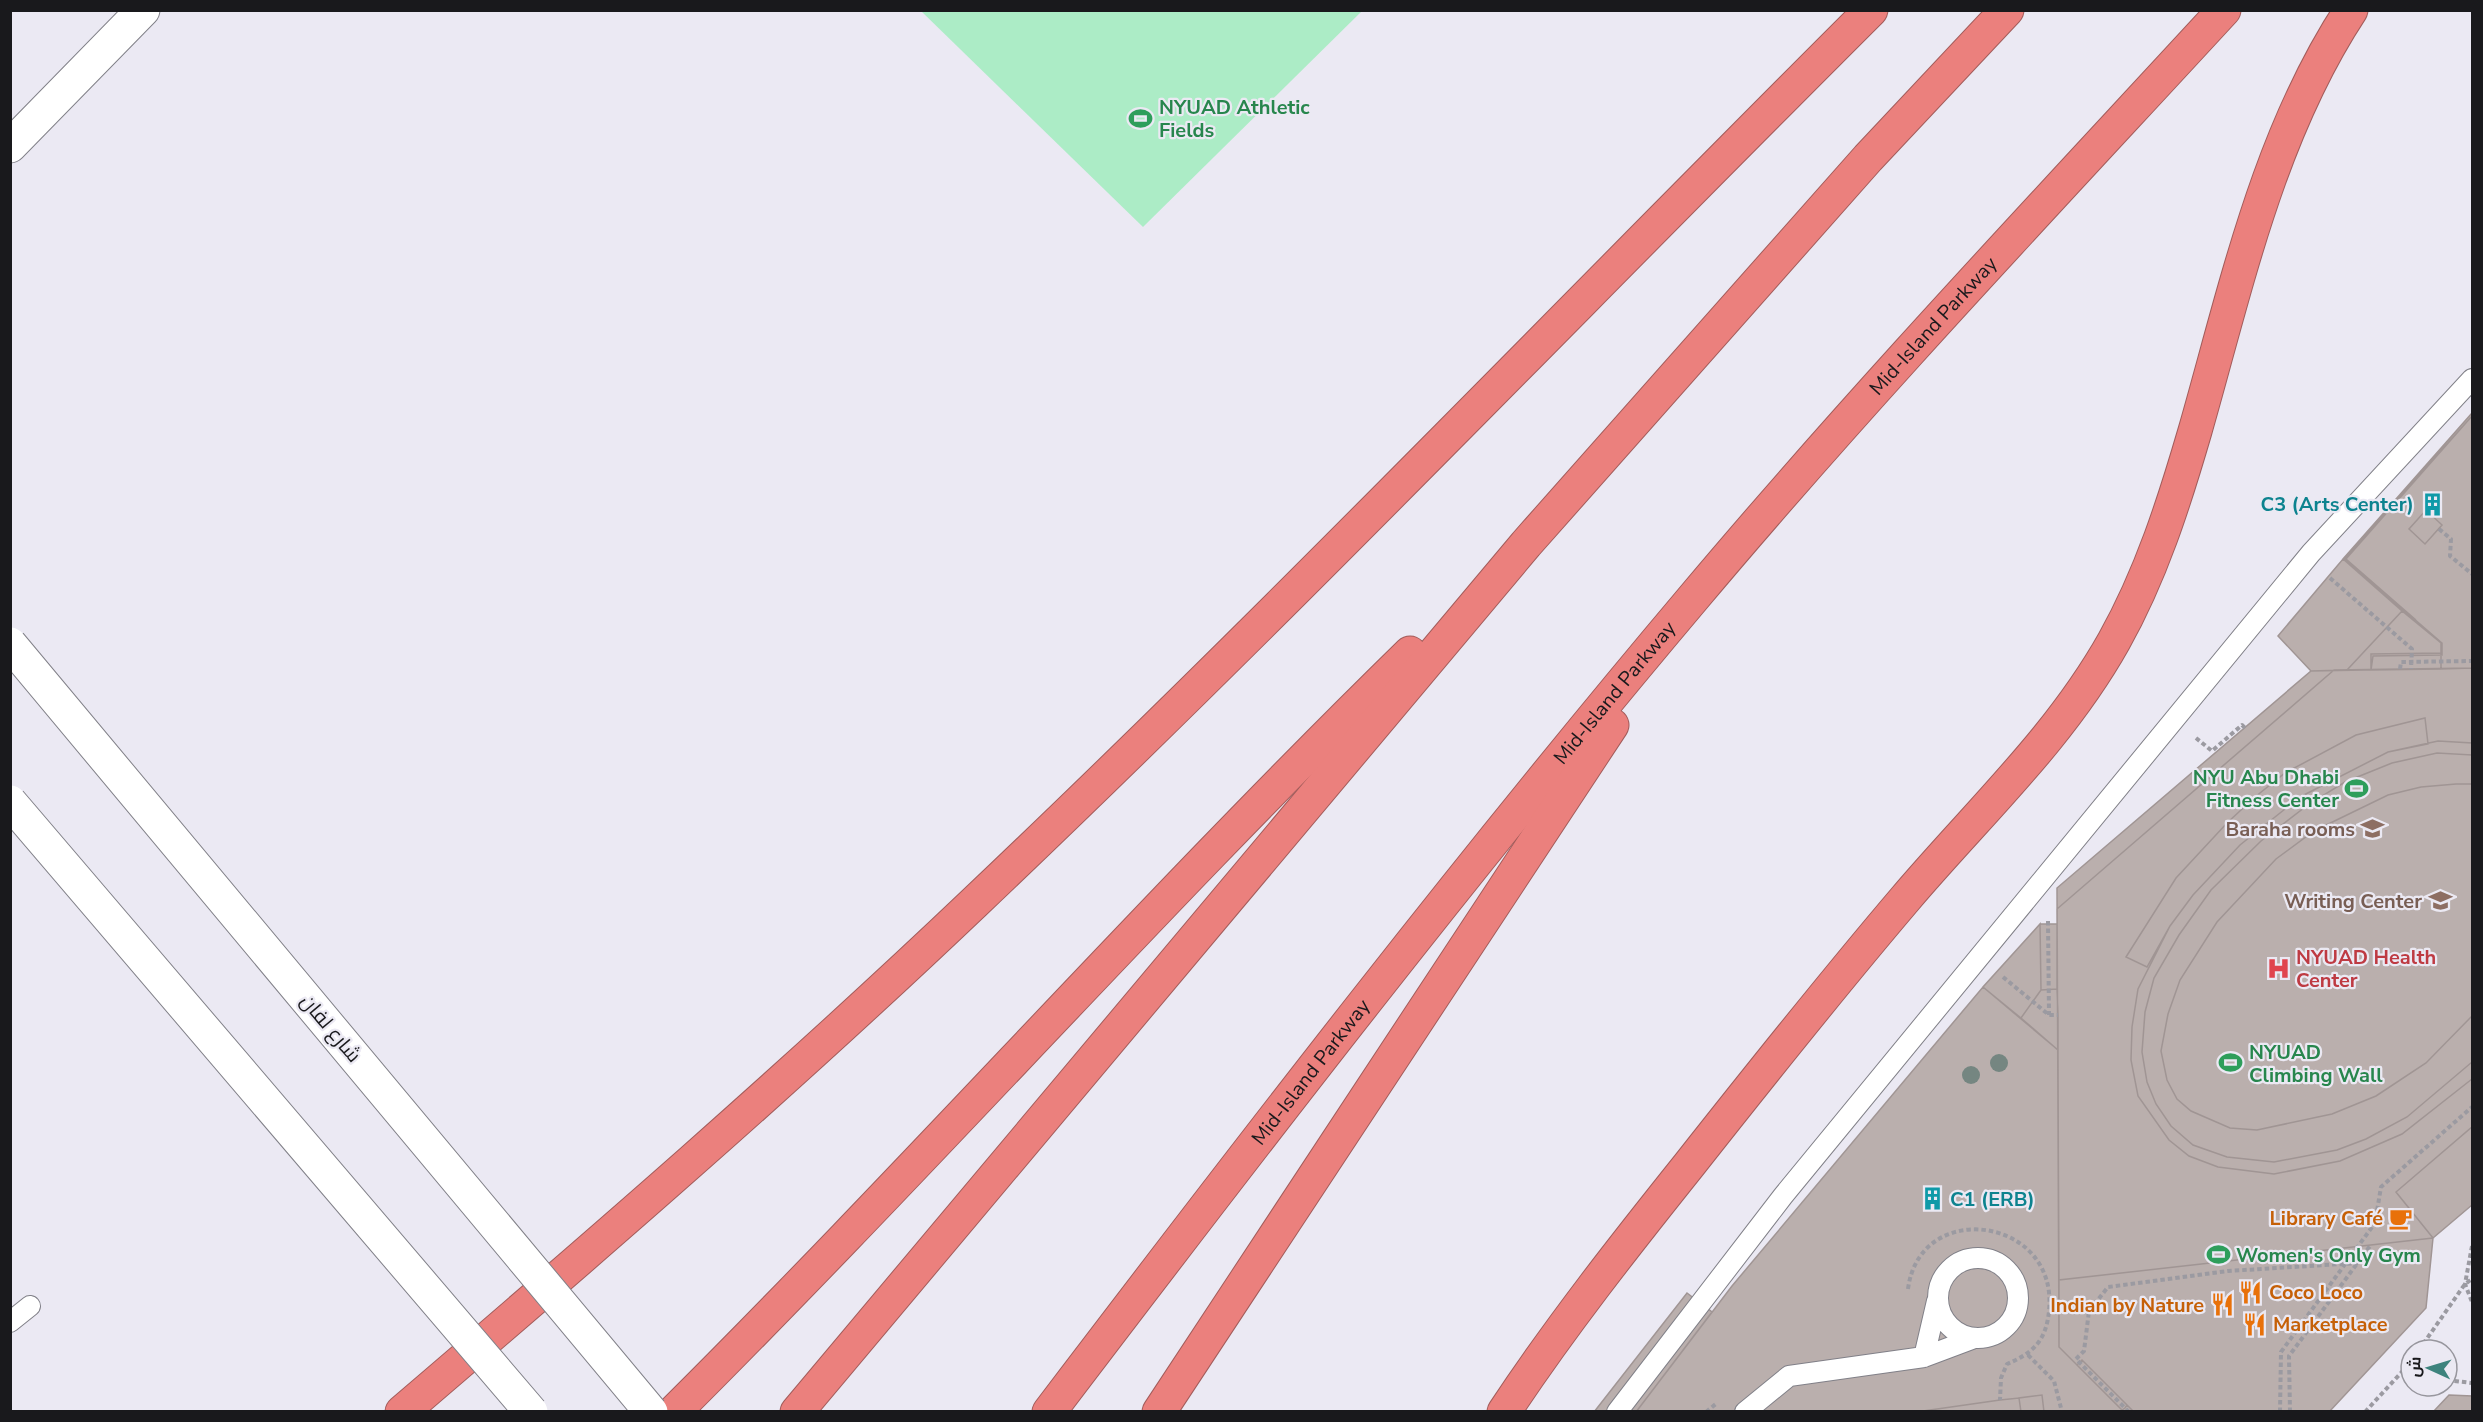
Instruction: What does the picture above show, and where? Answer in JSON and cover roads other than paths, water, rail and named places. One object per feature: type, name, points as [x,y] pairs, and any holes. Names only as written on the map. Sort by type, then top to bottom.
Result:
[{"type":"highway","points":[[402,1412],[672,1181],[973,904],[1252,632],[1871,10]]},
{"type":"highway","points":[[797,1412],[1526,544],[1868,158],[2007,10]]},
{"type":"highway","name":"Mid-Island Parkway","points":[[1049,1412],[1337,1039],[1694,597],[1899,361],[2224,10]]},
{"type":"highway","points":[[1504,1412],[1530,1372],[1763,1071],[1907,897],[2057,728],[2110,647],[2151,564],[2175,498],[2265,188],[2313,76],[2351,10]]},
{"type":"highway","points":[[674,1412],[803,1283],[1244,819],[1421,642],[1526,544]]},
{"type":"highway","points":[[1159,1412],[1318,1168],[1502,894],[1694,597]]},
{"type":"street","points":[[10,146],[143,10]]},
{"type":"street","name":"شارع لفان","points":[[10,644],[651,1412]]},
{"type":"street","points":[[10,802],[531,1412]]},
{"type":"lane","points":[[1617,1412],[1783,1196],[2304,562],[2472,379]]},
{"type":"lane","points":[[1745,1412],[1789,1376],[1924,1357],[1972,1339],[1985,1339],[1998,1334],[2016,1314],[2017,1288],[2012,1276],[1991,1259],[1965,1259],[1953,1266],[1944,1276],[1938,1288],[1924,1357]]},
{"type":"lane","points":[[1937,1301],[1940,1315],[1948,1326],[1972,1339]]},
{"type":"lane","points":[[10,1322],[30,1306]]},
{"type":"place","name":"NYUAD Athletic Fields","points":[[1141,119]]},
{"type":"place","name":"C3 (Arts Center)","points":[[2432,504]]},
{"type":"place","name":"NYU Abu Dhabi Fitness Center","points":[[2357,788]]},
{"type":"place","name":"Baraha rooms","points":[[2373,829]]},
{"type":"place","name":"Writing Center","points":[[2440,901]]},
{"type":"place","name":"NYUAD Health Center","points":[[2278,968]]},
{"type":"place","name":"NYUAD Climbing Wall","points":[[2231,1063]]},
{"type":"place","name":"C1 (ERB)","points":[[1932,1199]]},
{"type":"place","name":"Library Café","points":[[2401,1218]]},
{"type":"place","name":"Women's Only Gym","points":[[2218,1255]]},
{"type":"place","name":"Coco Loco","points":[[2251,1292]]},
{"type":"place","name":"Indian by Nature","points":[[2222,1305]]},
{"type":"place","name":"Marketplace","points":[[2255,1324]]}]
